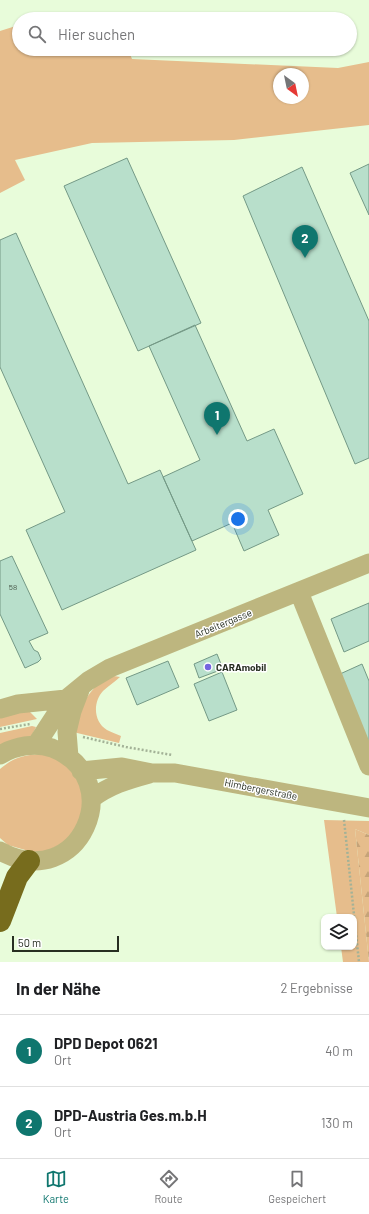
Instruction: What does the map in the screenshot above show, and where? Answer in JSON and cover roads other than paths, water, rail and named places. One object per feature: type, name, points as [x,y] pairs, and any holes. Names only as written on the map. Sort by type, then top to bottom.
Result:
[{"type":"highway","points":[[0,921],[17,877],[29,861]]},
{"type":"street","name":"Arbeitergasse","points":[[36,745],[66,699],[88,681],[110,668],[369,563]]},
{"type":"street","points":[[299,592],[369,766]]},
{"type":"street","points":[[69,757],[67,732],[72,711],[81,687]]},
{"type":"street","points":[[0,709],[18,704],[66,699]]},
{"type":"street","points":[[0,755],[12,749],[36,745],[49,747],[59,751],[69,757],[82,771],[88,783],[91,799],[90,816],[84,831],[74,844],[61,854],[46,860],[29,861],[12,858],[0,851]]},
{"type":"street","name":"Himbergerstraße","points":[[82,771],[122,767],[152,773],[175,773],[369,808]]},
{"type":"street","name":"Himbergerstraße","points":[[91,799],[103,790],[117,783],[152,773]]},
{"type":"place","name":"DPD-Austria Ges.m.b.H","points":[[305,258]]},
{"type":"place","name":"DPD Depot 0621","points":[[217,435]]},
{"type":"place","name":"CARAmobil","points":[[208,667]]}]
